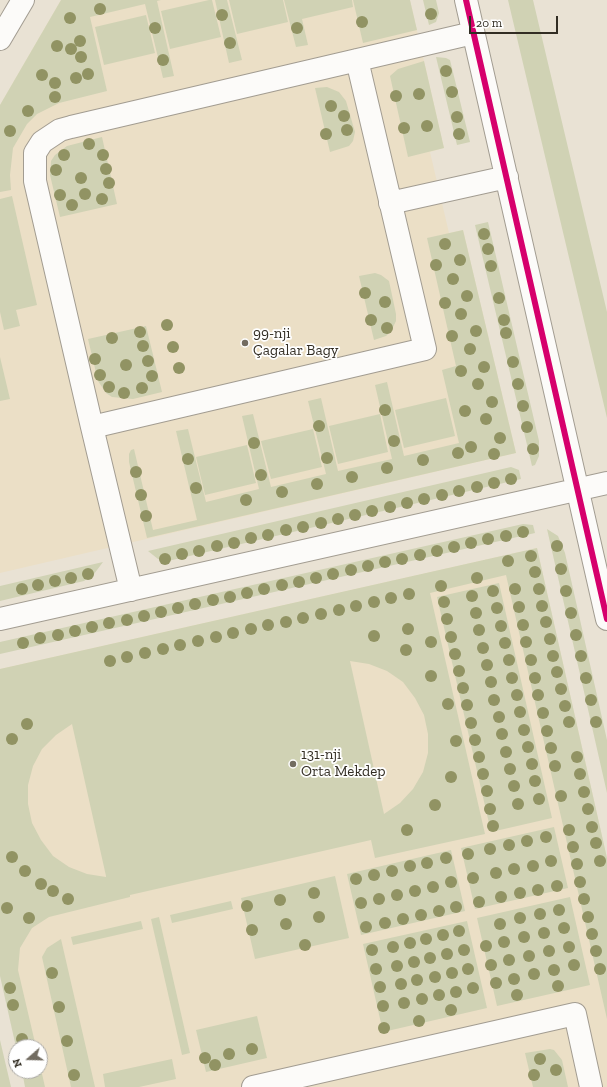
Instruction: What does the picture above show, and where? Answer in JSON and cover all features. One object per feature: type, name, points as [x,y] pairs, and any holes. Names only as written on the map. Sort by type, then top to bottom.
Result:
[{"type":"street","points":[[0,39],[23,0]]},
{"type":"street","points":[[466,0],[607,619]]},
{"type":"street","points":[[131,590],[35,181],[35,153],[42,142],[56,133],[71,127],[473,33]]},
{"type":"street","points":[[92,427],[424,349],[357,60]]},
{"type":"street","points":[[390,203],[506,177]]},
{"type":"street","points":[[0,619],[607,483]]},
{"type":"street","points":[[253,1087],[575,1014],[591,1087]]},
{"type":"shaded area","name":"99-nji Çagalar Bagy","points":[[61,0],[410,0],[444,148],[430,152],[449,233],[463,230],[516,453],[0,573],[0,105]]},
{"type":"shaded area","name":"131-nji Orta Mekdep","points":[[537,548],[607,858],[607,1087],[25,1087],[32,1079],[48,1079],[48,1039],[16,1039],[0,669]]},
{"type":"green space","points":[[61,0],[161,0],[157,1],[174,76],[163,78],[145,4],[90,17],[107,91],[59,103],[37,114],[27,124],[13,148],[10,175],[11,190],[0,192],[0,105]]},
{"type":"green space","points":[[212,0],[221,37],[170,49],[161,11]]},
{"type":"green space","points":[[215,0],[227,0],[242,60],[229,63]]},
{"type":"green space","points":[[229,0],[283,0],[288,22],[237,34]]},
{"type":"green space","points":[[284,0],[352,0],[353,7],[302,19],[308,45],[296,47]]},
{"type":"green space","points":[[353,0],[410,0],[417,30],[363,43]]},
{"type":"green space","points":[[423,0],[436,0],[439,13],[436,22],[429,25]]},
{"type":"green space","points":[[508,0],[533,0],[607,312],[607,418]]},
{"type":"green space","points":[[146,15],[155,53],[104,65],[95,27]]},
{"type":"green space","points":[[436,57],[450,60],[470,142],[457,145]]},
{"type":"green space","points":[[424,61],[444,148],[408,157],[390,76],[398,69]]},
{"type":"green space","points":[[327,87],[339,92],[346,101],[355,132],[353,141],[349,146],[330,152],[315,88]]},
{"type":"green space","points":[[102,137],[117,204],[60,217],[50,175],[51,161],[55,155],[67,146]]},
{"type":"green space","points":[[12,196],[37,305],[16,310],[20,326],[4,330],[0,312],[0,199]]},
{"type":"green space","points":[[488,222],[539,441],[539,456],[535,465],[532,466],[475,225]]},
{"type":"green space","points":[[463,230],[516,453],[147,538],[129,462],[129,454],[131,450],[134,449],[153,530],[197,520],[176,431],[188,429],[206,502],[259,489],[242,416],[253,414],[271,487],[326,474],[308,401],[321,398],[338,471],[392,459],[375,385],[387,382],[404,456],[459,443],[442,370],[456,366],[427,238]]},
{"type":"green space","points":[[375,273],[381,275],[389,281],[396,314],[396,321],[391,331],[386,336],[374,340],[359,276]]},
{"type":"green space","points":[[146,326],[162,392],[133,399],[112,397],[106,393],[98,381],[88,339]]},
{"type":"green space","points":[[0,357],[10,399],[0,401]]},
{"type":"green space","points":[[446,398],[455,436],[404,448],[395,410]]},
{"type":"green space","points":[[380,414],[388,452],[338,464],[329,426]]},
{"type":"green space","points":[[313,429],[322,467],[271,479],[261,441]]},
{"type":"green space","points":[[247,445],[256,483],[205,495],[196,457]]},
{"type":"green space","points":[[511,467],[519,470],[521,479],[168,561],[158,559],[148,551]]},
{"type":"green space","points":[[523,524],[533,525],[535,533],[0,654],[0,642]]},
{"type":"green space","points":[[547,529],[558,536],[565,553],[607,740],[607,793]]},
{"type":"green space","points":[[537,548],[607,858],[607,1019],[506,575],[430,593],[485,834],[375,858],[371,840],[130,895],[130,897],[49,917],[32,928],[20,948],[18,970],[34,1039],[14,1039],[0,976],[0,669]],"holes":[[[350,661],[369,664],[387,671],[403,682],[415,698],[424,715],[428,734],[428,753],[423,772],[413,789],[400,803],[384,814]],[[72,724],[106,876],[87,874],[69,867],[53,856],[41,840],[32,823],[28,804],[28,785],[33,766],[42,749],[56,735]]]},
{"type":"green space","points":[[103,562],[94,574],[84,581],[0,601],[0,586]]},
{"type":"green space","points":[[499,583],[552,818],[491,832],[437,597]]},
{"type":"green space","points":[[554,827],[568,888],[475,909],[461,848]]},
{"type":"green space","points":[[451,850],[465,911],[361,935],[347,874]]},
{"type":"green space","points":[[335,876],[349,938],[255,959],[241,898]]},
{"type":"green space","points":[[570,897],[590,985],[497,1006],[477,918]]},
{"type":"green space","points":[[231,901],[233,909],[172,923],[170,915]]},
{"type":"green space","points":[[159,917],[190,1053],[182,1055],[151,919]]},
{"type":"green space","points":[[141,921],[143,929],[73,945],[71,937]]},
{"type":"green space","points":[[467,921],[487,1008],[383,1032],[363,944]]},
{"type":"green space","points":[[61,939],[95,1087],[71,1087],[42,957],[47,948]]},
{"type":"green space","points":[[257,1016],[267,1058],[206,1072],[196,1030]]},
{"type":"green space","points":[[0,1040],[11,1087],[0,1087]]},
{"type":"green space","points":[[550,1049],[554,1050],[562,1060],[568,1087],[533,1087],[525,1053]]},
{"type":"green space","points":[[172,1059],[176,1079],[139,1087],[105,1087],[103,1074]]},
{"type":"green space","points":[[24,1079],[43,1079],[45,1087],[25,1087]]},
{"type":"cycle path","points":[[466,0],[607,619]]},
{"type":"place","name":"99-nji Çagalar Bagy","points":[[245,343]]},
{"type":"place","name":"131-nji Orta Mekdep","points":[[293,764]]}]
